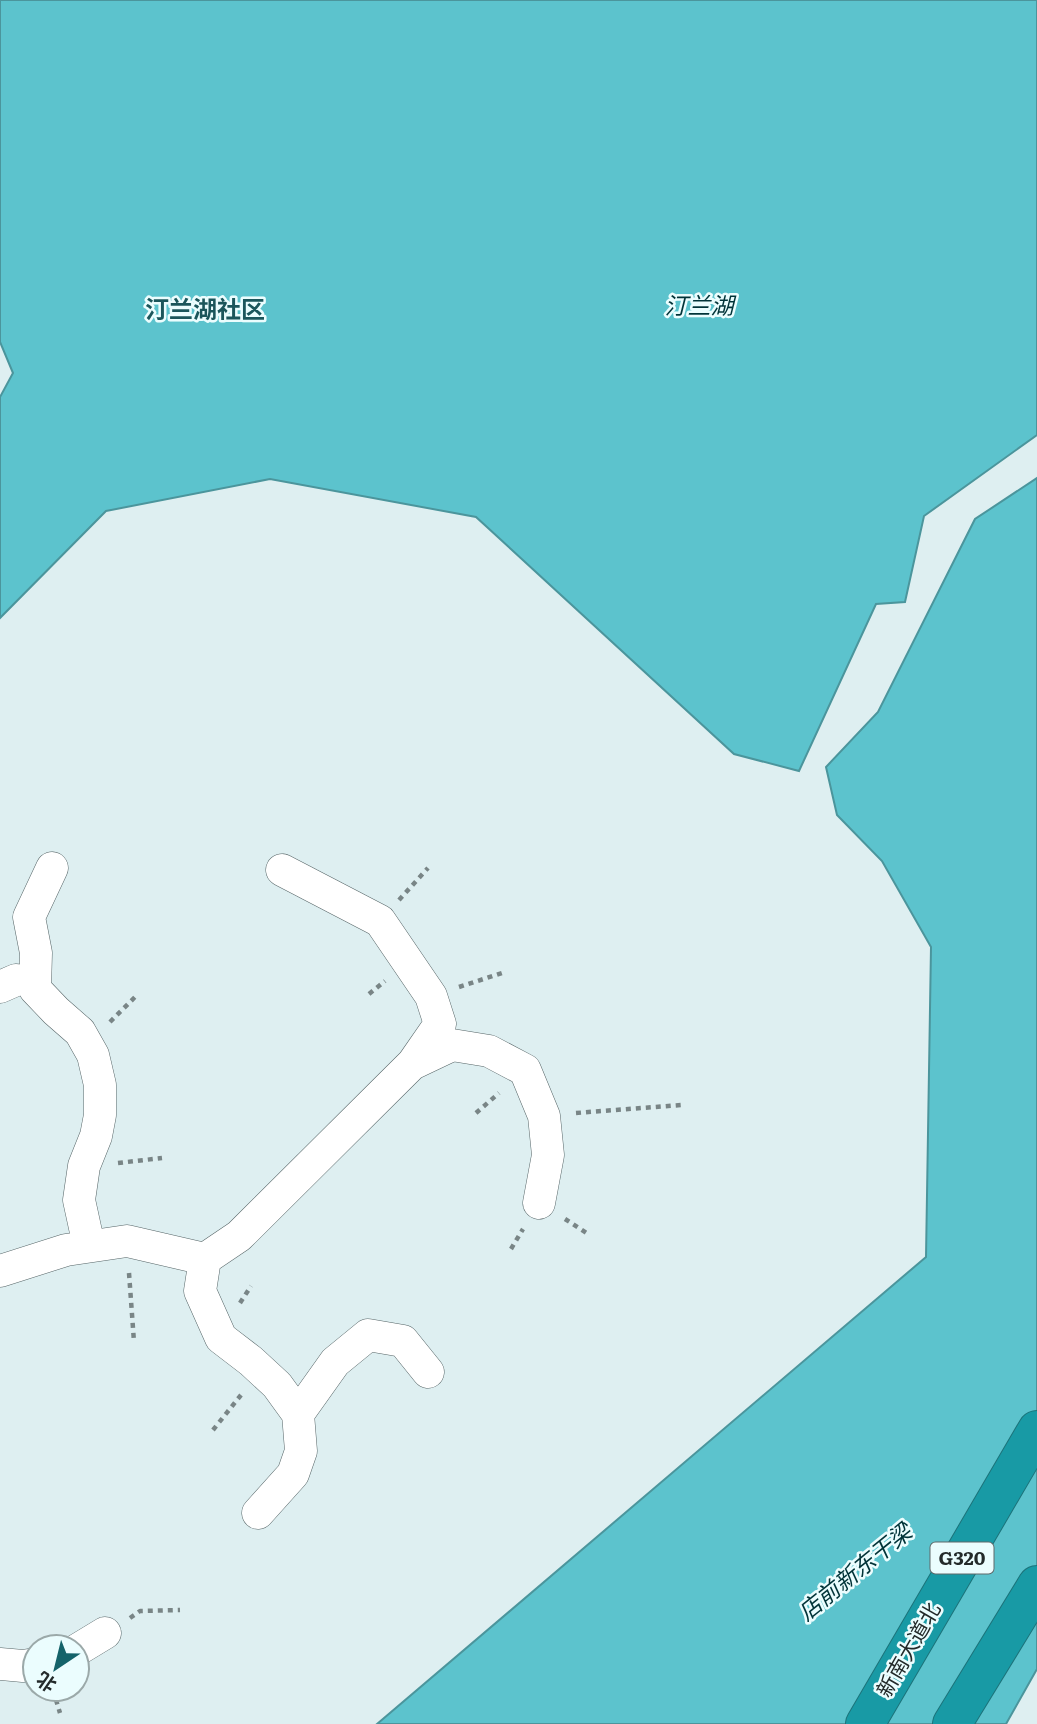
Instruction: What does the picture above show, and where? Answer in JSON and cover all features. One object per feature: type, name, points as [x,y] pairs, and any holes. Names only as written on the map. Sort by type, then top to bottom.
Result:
[{"type":"highway","name":"新南大道北","points":[[865,1724],[1037,1430]]},
{"type":"highway","points":[[952,1724],[1037,1585]]},
{"type":"lane","points":[[52,869],[29,917],[36,953],[17,985],[56,1011],[80,1032],[93,1055],[100,1085],[100,1115],[96,1136],[84,1166],[79,1200],[89,1246]]},
{"type":"lane","points":[[282,870],[380,921],[441,1022],[525,1070],[544,1116],[548,1155],[539,1203]]},
{"type":"lane","points":[[258,1513],[293,1474],[301,1451],[298,1414],[277,1385],[221,1338],[200,1291],[205,1259],[239,1236],[412,1064],[441,1022]]},
{"type":"lane","points":[[0,1271],[66,1250],[127,1241],[205,1259]]},
{"type":"lane","points":[[298,1414],[335,1362],[368,1335],[403,1341],[428,1372]]},
{"type":"lane","points":[[91,1642],[105,1633]]},
{"type":"lane","points":[[0,1664],[21,1666]]},
{"type":"path","points":[[380,921],[428,868]]},
{"type":"path","points":[[441,1022],[505,972]]},
{"type":"path","points":[[544,1116],[681,1105]]},
{"type":"path","points":[[127,1241],[134,1342]]},
{"type":"path","points":[[213,1430],[261,1370]]},
{"type":"path","points":[[105,1633],[140,1611],[180,1610]]},
{"type":"path","points":[[57,1703],[60,1713]]},
{"type":"water","name":"汀兰湖","points":[[0,0],[1037,0],[1037,435],[924,516],[905,602],[876,604],[799,771],[734,754],[476,517],[270,479],[106,511],[0,618],[0,397],[13,373],[0,342]]},
{"type":"water","name":"店前新东干梁","points":[[1037,478],[1037,1669],[1006,1724],[377,1724],[926,1257],[931,947],[882,861],[837,815],[826,767],[878,712],[975,519]]},
{"type":"district","name":"汀兰湖社区","points":[[205,310]]}]
